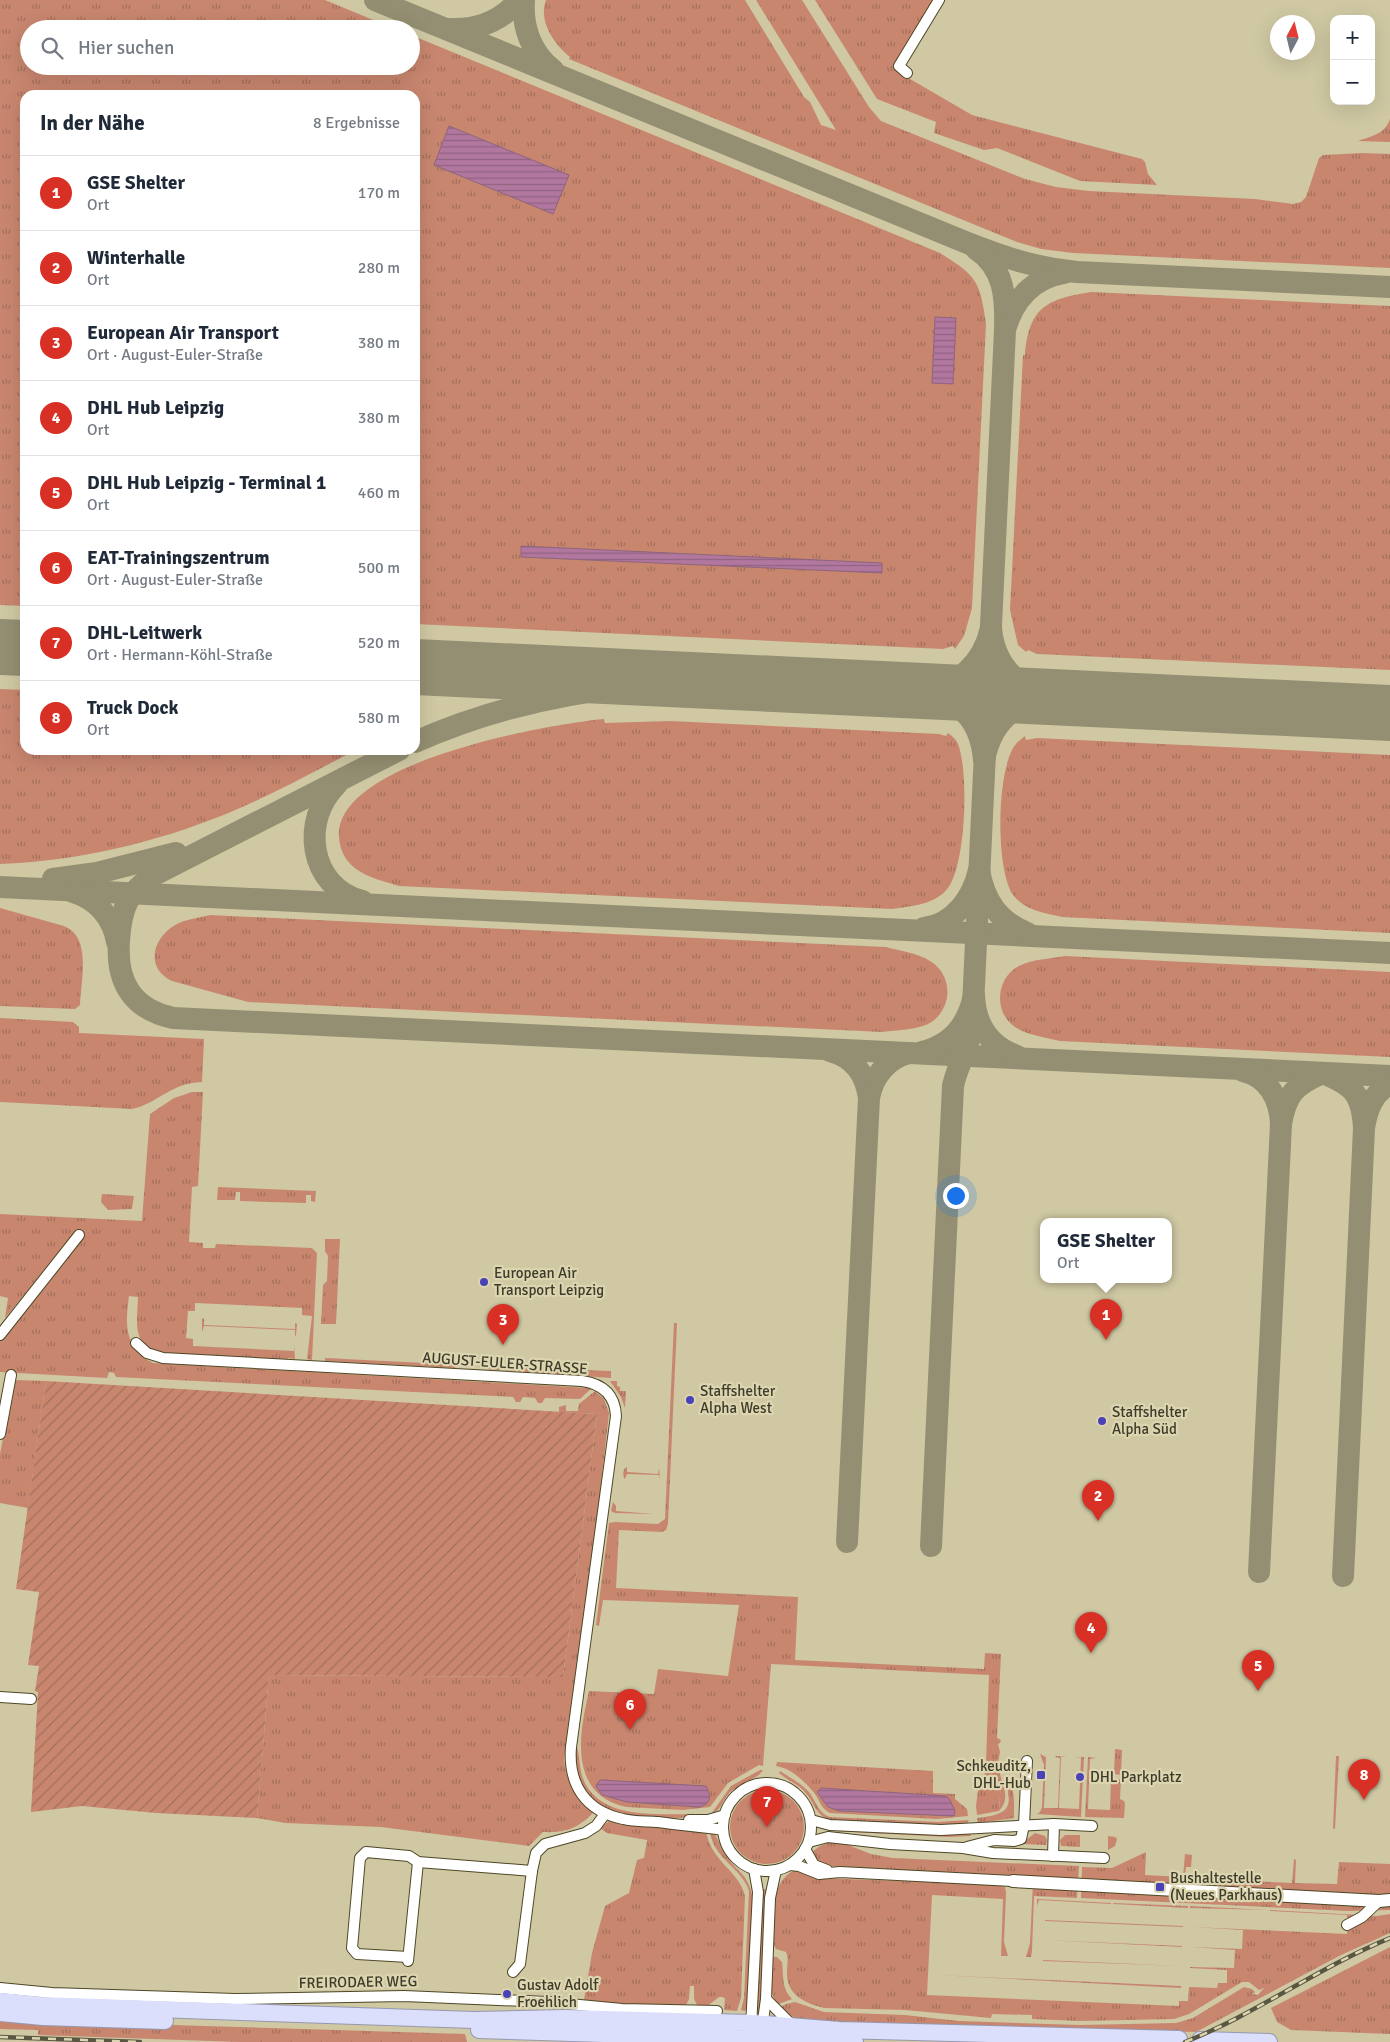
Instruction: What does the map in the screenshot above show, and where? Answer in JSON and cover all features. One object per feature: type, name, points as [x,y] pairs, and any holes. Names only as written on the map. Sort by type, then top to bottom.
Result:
[{"type":"main road","points":[[0,2001],[40,2005],[470,2025]]},
{"type":"main road","points":[[0,2013],[53,2017],[756,2031],[865,2042]]},
{"type":"main road","points":[[756,2031],[793,2026],[839,2030],[1178,2039]]},
{"type":"main road","points":[[1200,2040],[1269,2042]]},
{"type":"street","points":[[907,73],[899,66],[939,0]]},
{"type":"street","points":[[0,1335],[79,1235]]},
{"type":"street","name":"AUGUST-EULER-STRASSE","points":[[136,1343],[147,1353],[163,1358],[582,1381],[598,1385],[604,1389],[613,1401],[616,1416],[570,1760],[576,1786],[585,1798],[605,1814],[625,1820],[723,1830]]},
{"type":"street","points":[[0,1434],[11,1375]]},
{"type":"street","points":[[0,1697],[31,1698]]},
{"type":"street","points":[[963,1848],[994,1840],[1014,1841],[1021,1839],[1024,1825],[1028,1761]]},
{"type":"street","points":[[840,1872],[814,1865],[807,1846],[811,1820],[806,1806],[797,1794],[784,1786],[770,1783],[755,1784],[742,1791],[731,1802],[725,1815],[723,1830],[730,1851],[741,1862],[754,1869],[776,1870],[790,1865],[799,1866],[819,1874],[840,1872],[1384,1901]]},
{"type":"street","points":[[513,1972],[520,1964],[532,1870],[536,1853],[544,1844],[586,1833],[596,1826],[605,1814]]},
{"type":"street","name":"AUGUST-EULER-STRASSE","points":[[641,1821],[708,1820],[725,1815]]},
{"type":"street","points":[[811,1820],[830,1825],[941,1830],[1054,1824],[1092,1826]]},
{"type":"street","points":[[1053,1856],[1054,1824]]},
{"type":"street","points":[[790,1865],[807,1846],[828,1837],[890,1844],[963,1848],[993,1853],[1104,1858]]},
{"type":"street","points":[[418,1862],[408,1959],[357,1954],[352,1943],[360,1858],[366,1852],[409,1856],[418,1862],[532,1870]]},
{"type":"street","points":[[754,1869],[758,1892],[756,2031]]},
{"type":"street","points":[[756,2031],[766,1999],[770,1898],[776,1870]]},
{"type":"street","points":[[1347,1925],[1384,1901]]},
{"type":"street","name":"FREIRODAER WEG","points":[[0,1988],[52,1993],[215,1998],[404,1996],[540,2002],[622,2009],[717,2011]]},
{"type":"street","points":[[766,1999],[793,2026]]},
{"type":"green space","points":[[0,0],[325,0],[373,20],[20,20],[20,75],[420,75],[420,39],[940,253],[969,274],[979,289],[986,324],[972,608],[964,636],[955,649],[953,646],[943,649],[420,624],[420,90],[20,90],[20,606],[0,605]]},
{"type":"green space","points":[[546,0],[745,0],[804,97],[810,102],[821,125],[836,130],[756,0],[802,0],[869,107],[881,121],[1025,179],[1056,187],[1089,191],[1255,199],[1293,204],[1301,202],[1306,197],[1319,158],[1323,155],[1390,154],[1390,268],[1073,253],[1041,249],[1017,242],[569,59],[570,57],[558,46],[549,32],[544,16]]},
{"type":"green space","points":[[815,0],[934,0],[895,66],[905,76],[972,115],[1142,159],[1145,162],[1148,174],[1157,185],[1080,181],[997,148],[984,150],[934,133],[936,122],[877,99]]},
{"type":"green space","points":[[1390,119],[1390,142],[1358,141],[1381,131]]},
{"type":"green space","points":[[1091,292],[1390,306],[1390,670],[1037,654],[1028,650],[1026,652],[1018,645],[1010,610],[1023,355],[1025,355],[1031,325],[1036,315],[1043,308],[1063,298]]},
{"type":"green space","points":[[0,689],[20,690],[20,755],[346,755],[242,807],[171,834],[87,855],[0,864]]},
{"type":"green space","points":[[604,719],[605,723],[670,721],[939,734],[946,736],[948,733],[958,744],[964,775],[962,839],[954,876],[948,888],[936,898],[915,906],[892,909],[399,886],[360,872],[346,859],[341,849],[339,838],[346,811],[370,788],[405,768],[448,752],[494,739],[538,729]]},
{"type":"green space","points":[[1025,736],[1026,740],[1037,738],[1390,755],[1390,933],[1062,917],[1043,913],[1024,905],[1014,896],[1008,884],[1003,866],[1000,820],[1009,756],[1016,744]]},
{"type":"green space","points":[[0,908],[64,926],[73,932],[82,950],[83,961],[80,1005],[75,1009],[0,1006]]},
{"type":"green space","points":[[210,915],[886,947],[925,958],[938,967],[947,984],[946,1002],[942,1011],[928,1024],[912,1029],[882,1032],[248,1002],[172,981],[158,969],[155,953],[157,945],[167,931],[183,921]]},
{"type":"green space","points":[[1065,956],[1390,972],[1390,1057],[1060,1041],[1031,1034],[1015,1027],[1003,1013],[1001,1004],[1000,995],[1006,978],[1011,971],[1024,964]]},
{"type":"green space","points":[[0,1018],[73,1022],[79,1027],[79,1033],[204,1039],[202,1082],[191,1083],[173,1089],[150,1102],[132,1109],[0,1102]]},
{"type":"green space","points":[[192,1092],[203,1092],[198,1186],[192,1187],[189,1242],[203,1243],[203,1248],[215,1248],[216,1244],[312,1248],[317,1253],[312,1360],[307,1359],[312,1316],[302,1315],[302,1308],[195,1303],[195,1311],[188,1311],[186,1338],[193,1339],[193,1346],[294,1351],[294,1344],[295,1359],[164,1354],[146,1346],[141,1340],[137,1325],[138,1297],[129,1296],[127,1326],[136,1350],[143,1357],[153,1363],[592,1388],[580,1399],[545,1398],[542,1403],[538,1403],[535,1398],[523,1397],[520,1402],[516,1402],[513,1397],[116,1377],[114,1373],[109,1372],[107,1378],[0,1372],[0,1337],[75,1233],[5,1318],[8,1298],[0,1296],[0,1214],[142,1221],[150,1114],[174,1098]]},
{"type":"green space","points":[[218,1187],[316,1191],[315,1202],[311,1201],[311,1195],[306,1195],[306,1203],[240,1201],[240,1192],[236,1192],[235,1200],[217,1200]]},
{"type":"green space","points":[[102,1194],[134,1196],[132,1209],[108,1210],[101,1202]]},
{"type":"green space","points":[[325,1239],[340,1239],[336,1324],[321,1324],[323,1285],[327,1281],[328,1256],[325,1251]]},
{"type":"green space","points":[[204,1318],[204,1325],[295,1329],[295,1323],[297,1324],[296,1335],[295,1337],[295,1330],[204,1326],[202,1332],[202,1319]]},
{"type":"green space","points":[[674,1323],[677,1323],[668,1524],[666,1530],[662,1532],[619,1530],[616,1588],[798,1597],[795,1660],[984,1669],[985,1653],[1001,1654],[997,1738],[1001,1740],[998,1744],[1000,1752],[998,1762],[986,1762],[989,1675],[771,1664],[763,1766],[759,1765],[728,1783],[710,1807],[683,1810],[626,1807],[607,1800],[594,1789],[586,1776],[582,1760],[581,1743],[582,1725],[589,1691],[654,1694],[658,1669],[728,1676],[739,1605],[603,1600],[599,1626],[596,1625],[609,1523],[658,1524],[665,1519]]},
{"type":"green space","points":[[325,1358],[456,1366],[455,1368],[325,1361]]},
{"type":"green space","points":[[478,1366],[611,1371],[611,1378],[485,1369]]},
{"type":"green space","points":[[14,1380],[46,1381],[28,1508],[0,1503],[0,1454]]},
{"type":"green space","points":[[46,1381],[597,1414],[563,1677],[269,1675],[257,1818],[156,1813],[82,1806],[31,1812],[38,1692],[35,1691],[39,1666],[28,1665],[39,1592],[16,1589]]},
{"type":"green space","points":[[610,1381],[617,1381],[620,1391],[626,1391],[625,1408],[621,1397]]},
{"type":"green space","points":[[595,1391],[604,1399],[609,1413],[594,1547],[564,1759],[567,1775],[573,1789],[593,1813],[582,1823],[570,1829],[558,1832],[543,1832],[529,1846],[381,1827],[285,1823],[257,1818],[269,1675],[563,1677],[597,1414],[561,1412],[559,1419],[559,1407],[566,1405],[566,1411],[578,1411],[579,1404]]},
{"type":"green space","points":[[627,1467],[627,1472],[658,1474],[659,1468],[660,1480],[659,1475],[627,1474],[625,1479],[623,1472]]},
{"type":"green space","points":[[613,1502],[616,1506],[616,1511],[654,1514],[615,1513],[611,1511]]},
{"type":"green space","points":[[576,1744],[582,1775],[586,1785],[596,1797],[608,1805],[639,1813],[704,1814],[707,1817],[648,1817],[628,1815],[609,1809],[593,1800],[582,1786],[576,1767]]},
{"type":"green space","points":[[1115,1749],[1122,1750],[1121,1775],[1114,1774]]},
{"type":"green space","points":[[1040,1754],[1046,1757],[1044,1808],[1058,1808],[1060,1758],[1056,1756],[1067,1757],[1061,1757],[1059,1808],[1079,1809],[1081,1758],[1075,1758],[1084,1757],[1081,1817],[1037,1814],[1042,1807],[1044,1765]]},
{"type":"green space","points":[[1336,1756],[1339,1756],[1335,1829],[1333,1828]]},
{"type":"green space","points":[[1088,1757],[1096,1758],[1090,1759],[1088,1809],[1110,1810],[1111,1778],[1121,1779],[1120,1799],[1125,1804],[1124,1818],[1085,1817]]},
{"type":"green space","points":[[777,1762],[933,1771],[933,1793],[955,1794],[955,1799],[967,1809],[968,1816],[937,1819],[830,1813],[823,1808],[814,1792],[805,1782],[788,1770],[776,1766]]},
{"type":"green space","points":[[985,1764],[998,1765],[1001,1778],[999,1811],[977,1815],[978,1790],[984,1789]]},
{"type":"green space","points":[[763,1770],[760,1774],[731,1792],[718,1809],[711,1814],[731,1786]]},
{"type":"green space","points":[[780,1771],[804,1787],[819,1809],[830,1817],[937,1822],[969,1820],[967,1824],[950,1826],[834,1821],[822,1816],[807,1794],[779,1773]]},
{"type":"green space","points":[[1004,1775],[1011,1785],[1014,1801],[1014,1818],[978,1823],[977,1818],[997,1814],[1007,1807],[1009,1802]]},
{"type":"green space","points":[[1001,1778],[1005,1799],[999,1811]]},
{"type":"green space","points":[[760,1790],[774,1790],[788,1796],[798,1806],[804,1820],[804,1834],[798,1848],[788,1858],[774,1864],[760,1864],[746,1858],[736,1848],[730,1834],[730,1820],[736,1806],[746,1796]]},
{"type":"green space","points":[[609,1821],[623,1825],[706,1831],[713,1851],[737,1879],[745,1896],[741,1998],[737,2011],[724,2010],[725,1999],[723,1997],[719,1997],[706,2007],[698,2007],[694,1999],[694,1986],[690,1986],[689,1999],[686,2005],[623,2004],[584,2000],[592,1953],[605,1906],[629,1893],[637,1860],[644,1858],[647,1840],[607,1833],[600,1828]]},
{"type":"green space","points":[[833,1829],[970,1832],[971,1836],[947,1837],[833,1831]]},
{"type":"green space","points":[[710,1833],[715,1835],[723,1851],[745,1878],[753,1899],[748,2005],[745,2011],[741,2010],[744,1998],[749,1891],[741,1876],[717,1850]]},
{"type":"green space","points":[[1035,1833],[1045,1836],[1047,1840],[1046,1845],[1021,1844]]},
{"type":"green space","points":[[1065,1835],[1080,1835],[1080,1847],[1061,1846],[1060,1840]]},
{"type":"green space","points":[[1108,1836],[1117,1839],[1115,1846],[1108,1850]]},
{"type":"green space","points":[[828,1843],[843,1843],[871,1854],[893,1858],[1079,1866],[1077,1898],[1034,1896],[1032,1951],[1031,1957],[1026,1957],[1030,1943],[1033,1882],[1027,1876],[829,1866],[818,1863],[812,1852]]},
{"type":"green space","points":[[1146,1852],[1145,1875],[1183,1877],[1185,1854],[1192,1855],[1191,1867],[1186,1867],[1185,1877],[1292,1883],[1294,1859],[1296,1860],[1295,1883],[1337,1884],[1339,1862],[1390,1864],[1390,1910],[1348,1911],[1081,1898],[1082,1867],[1112,1868]]},
{"type":"green space","points":[[793,1871],[800,1871],[815,1878],[991,1884],[1005,1887],[1004,1942],[1008,1956],[1001,1956],[1003,1899],[932,1895],[927,1995],[1179,2006],[1179,2001],[1188,2001],[1189,1987],[1217,1988],[1218,1983],[1227,1983],[1227,1970],[1190,1967],[1234,1968],[1235,1950],[1191,1947],[1242,1949],[1243,1930],[1192,1927],[1347,1934],[1347,1915],[1270,1910],[1377,1916],[1390,1914],[1390,1933],[1341,1955],[1196,2032],[824,2024],[795,2018],[779,2008],[795,2002],[824,2012],[905,2015],[959,2021],[1080,2025],[1176,2023],[1193,2018],[1244,1987],[1255,1992],[1251,1995],[1258,1995],[1264,1988],[1259,1990],[1249,1982],[1242,1982],[1189,2014],[1174,2019],[1080,2021],[1032,2019],[1032,2015],[992,2014],[991,2018],[905,2010],[824,2008],[810,2004],[793,1992],[788,1980],[786,1952],[776,1949],[773,1943],[773,1913],[776,1893],[785,1877]]},
{"type":"green space","points":[[763,1889],[766,1889],[760,2012],[757,2012]]},
{"type":"green space","points":[[1037,1899],[1111,1904],[1039,1900],[1037,1906]]},
{"type":"green space","points":[[1113,1904],[1188,1906],[1188,1908]]},
{"type":"green space","points":[[1190,1906],[1268,1910],[1190,1908]]},
{"type":"green space","points":[[1045,1921],[1183,1926],[1183,1927]]},
{"type":"green space","points":[[1044,1940],[1182,1946],[1182,1947]]},
{"type":"green space","points":[[1390,1947],[1390,2034],[1291,2030],[1277,2022],[1271,2008]]},
{"type":"green space","points":[[772,1957],[777,1957],[782,1962],[786,1990],[792,1999],[776,2005],[771,1990]]},
{"type":"green space","points":[[1043,1960],[1181,1966],[1043,1961]]},
{"type":"green space","points":[[936,1975],[1181,1986],[1181,1988]]},
{"type":"green space","points":[[0,2016],[72,2022],[465,2034],[467,2042],[239,2042],[38,2035],[38,2030],[0,2029]]},
{"type":"shaded area","points":[[449,126],[569,175],[553,214],[434,165]]},
{"type":"shaded area","points":[[935,317],[956,318],[953,384],[932,383]]},
{"type":"shaded area","points":[[521,546],[882,563],[882,573],[521,557]]},
{"type":"shaded area","points":[[600,1780],[706,1786],[710,1797],[706,1804],[699,1807],[627,1802],[602,1795],[596,1786]]},
{"type":"shaded area","points":[[821,1788],[946,1796],[955,1811],[954,1816],[839,1811],[828,1807],[817,1792]]},
{"type":"taxiway","points":[[375,0],[965,242],[1020,261],[1047,268],[1077,272],[1390,287]]},
{"type":"taxiway","points":[[451,29],[470,28],[488,23],[505,14],[519,0]]},
{"type":"taxiway","points":[[524,0],[526,30],[539,56],[553,70]]},
{"type":"taxiway","points":[[976,249],[993,265],[1002,285],[1005,307],[1005,330],[1013,309],[1026,292],[1043,280],[1064,273]]},
{"type":"taxiway","points":[[931,1546],[953,1086],[972,1027],[1005,330]]},
{"type":"taxiway","points":[[921,689],[946,684],[967,671],[982,652],[991,628],[997,653],[1010,674],[1030,688],[1055,696]]},
{"type":"taxiway","points":[[420,740],[492,714],[530,703],[569,695],[648,685],[729,682]]},
{"type":"taxiway","points":[[907,690],[937,697],[961,709],[977,729],[984,760],[995,730],[1003,719],[1013,711],[1038,701],[1069,698]]},
{"type":"taxiway","points":[[389,755],[156,874],[138,887],[127,902],[120,929],[120,969],[129,992],[147,1008],[173,1018],[1390,1076]]},
{"type":"taxiway","points":[[337,784],[325,799],[318,816],[315,833],[316,851],[321,867],[331,882],[344,893],[362,901]]},
{"type":"taxiway","points":[[53,879],[97,873],[176,853]]},
{"type":"taxiway","points":[[924,928],[935,926],[953,915],[960,908],[972,890],[979,870],[989,901],[1001,917],[1029,934]]},
{"type":"taxiway","points":[[0,887],[1390,953]]},
{"type":"taxiway","points":[[73,892],[89,899],[103,911],[112,925],[117,942]]},
{"type":"taxiway","points":[[922,1052],[942,1044],[957,1032],[968,1016],[974,995],[977,1015],[985,1033],[1007,1052],[1017,1056]]},
{"type":"taxiway","points":[[830,1051],[846,1058],[857,1068],[865,1082],[869,1098],[874,1083],[882,1070],[894,1059],[909,1053]]},
{"type":"taxiway","points":[[1243,1071],[1260,1078],[1266,1084],[1275,1098],[1281,1124],[1286,1105],[1293,1092],[1305,1082],[1323,1073],[1342,1082],[1354,1092],[1361,1106],[1364,1128],[1372,1102],[1379,1092],[1390,1084]]},
{"type":"taxiway","points":[[847,1542],[869,1098]]},
{"type":"taxiway","points":[[1259,1572],[1281,1124]]},
{"type":"taxiway","points":[[1343,1576],[1364,1128]]},
{"type":"runway","points":[[0,647],[20,648]]},
{"type":"runway","points":[[420,667],[1390,713]]},
{"type":"railway","points":[[1185,2042],[1237,2018],[1338,1963],[1390,1938]]},
{"type":"railway","points":[[0,2037],[140,2042]]},
{"type":"place","name":"European Air Transport Leipzig","points":[[484,1282]]},
{"type":"place","name":"GSE Shelter","points":[[1106,1340]]},
{"type":"place","name":"European Air Transport","points":[[503,1345]]},
{"type":"place","name":"Staffshelter Alpha West","points":[[690,1400]]},
{"type":"place","name":"Staffshelter Alpha Süd","points":[[1102,1421]]},
{"type":"place","name":"Winterhalle","points":[[1098,1521]]},
{"type":"place","name":"DHL Hub Leipzig","points":[[1091,1653]]},
{"type":"place","name":"DHL Hub Leipzig - Terminal 1","points":[[1258,1691]]},
{"type":"place","name":"EAT-Trainingszentrum","points":[[630,1730]]},
{"type":"place","name":"Schkeuditz, DHL-Hub","points":[[1041,1775]]},
{"type":"place","name":"DHL Parkplatz","points":[[1080,1777]]},
{"type":"place","name":"Truck Dock","points":[[1364,1800]]},
{"type":"place","name":"DHL-Leitwerk","points":[[767,1827]]},
{"type":"place","name":"Bushaltestelle (Neues Parkhaus)","points":[[1160,1887]]},
{"type":"place","name":"Gustav Adolf Froehlich","points":[[507,1994]]}]
